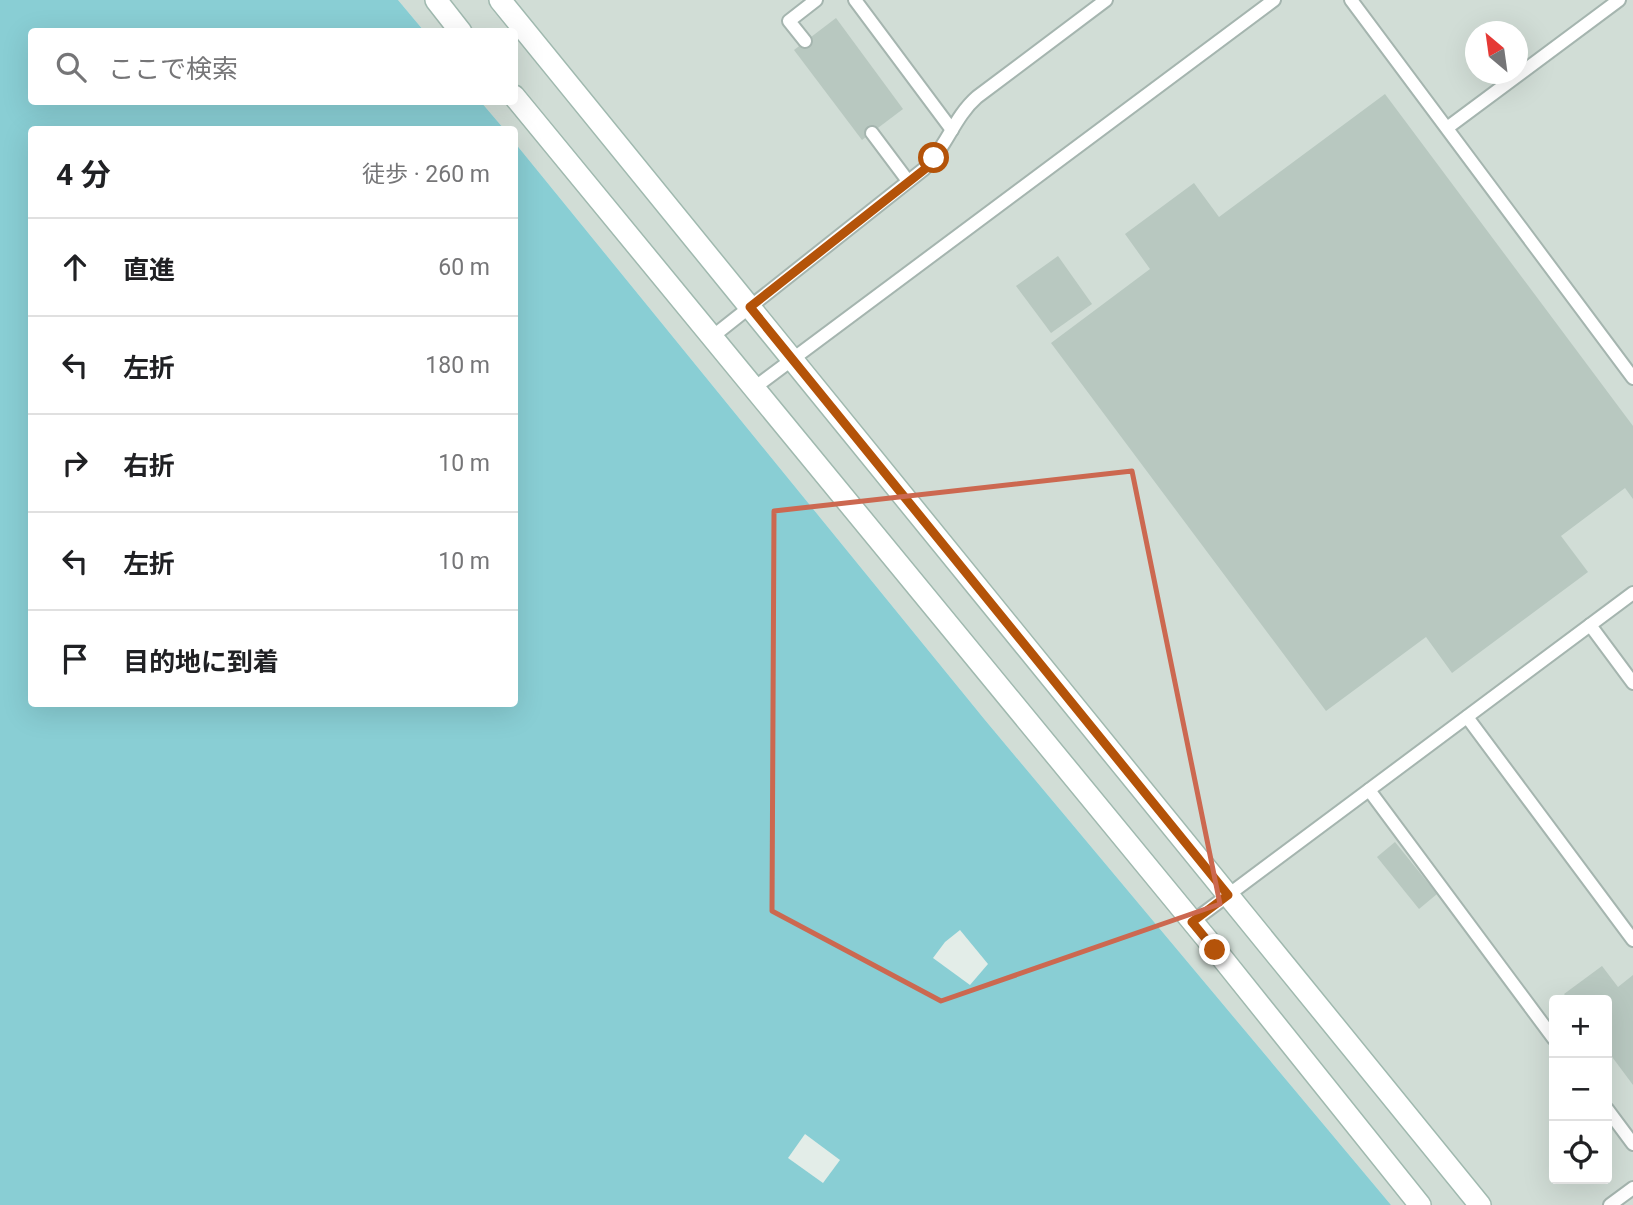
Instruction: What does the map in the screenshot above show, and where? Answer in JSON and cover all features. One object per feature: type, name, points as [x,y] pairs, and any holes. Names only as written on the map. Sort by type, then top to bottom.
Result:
[{"type":"street","points":[[436,0],[458,28]]},
{"type":"street","points":[[500,0],[1480,1205]]},
{"type":"street","points":[[518,101],[1192,922],[1420,1205]]},
{"type":"lane","points":[[805,41],[789,21],[816,0]]},
{"type":"lane","points":[[855,0],[952,130]]},
{"type":"lane","points":[[712,337],[930,163],[965,108],[977,96],[1106,0]]},
{"type":"lane","points":[[754,388],[1274,0]]},
{"type":"lane","points":[[1351,0],[1633,377]]},
{"type":"lane","points":[[1447,128],[1619,0]]},
{"type":"lane","points":[[872,132],[908,181]]},
{"type":"lane","points":[[1192,922],[1633,593]]},
{"type":"lane","points":[[1590,625],[1633,683]]},
{"type":"lane","points":[[1467,717],[1633,940]]},
{"type":"lane","points":[[1369,790],[1549,1032]]},
{"type":"lane","points":[[1612,1116],[1633,1144]]},
{"type":"lane","points":[[1610,1205],[1633,1188]]},
{"type":"highlighted area","points":[[1132,471],[1220,904],[941,1001],[772,911],[774,511]]},
{"type":"shaded area","points":[[398,0],[1633,0],[1633,1205],[1391,1205],[985,720],[518,147],[518,126],[501,126],[484,105],[518,105],[518,28],[421,28]]},
{"type":"water","points":[[0,0],[398,0],[421,28],[28,28],[28,105],[484,105],[501,126],[28,126],[28,707],[518,707],[518,147],[985,720],[1391,1205],[0,1205]]},
{"type":"pier","points":[[960,930],[988,964],[970,985],[933,958],[945,942]]},
{"type":"pier","points":[[805,1134],[840,1160],[823,1183],[788,1158]]},
{"type":"building","points":[[836,18],[903,109],[862,140],[794,50]]},
{"type":"building","points":[[1385,94],[1633,426],[1633,499],[1625,488],[1561,536],[1588,572],[1452,673],[1426,637],[1326,711],[1051,343],[1150,269],[1125,234],[1194,183],[1219,217]]},
{"type":"building","points":[[1058,256],[1092,304],[1051,333],[1016,286]]},
{"type":"building","points":[[1395,842],[1437,894],[1419,909],[1377,857]]},
{"type":"building","points":[[1602,966],[1618,987],[1633,975],[1633,1085],[1612,1057],[1612,995],[1564,994]]},
{"type":"route","points":[[934,158],[925,169],[750,307],[1228,895],[1192,922],[1215,950]]}]
